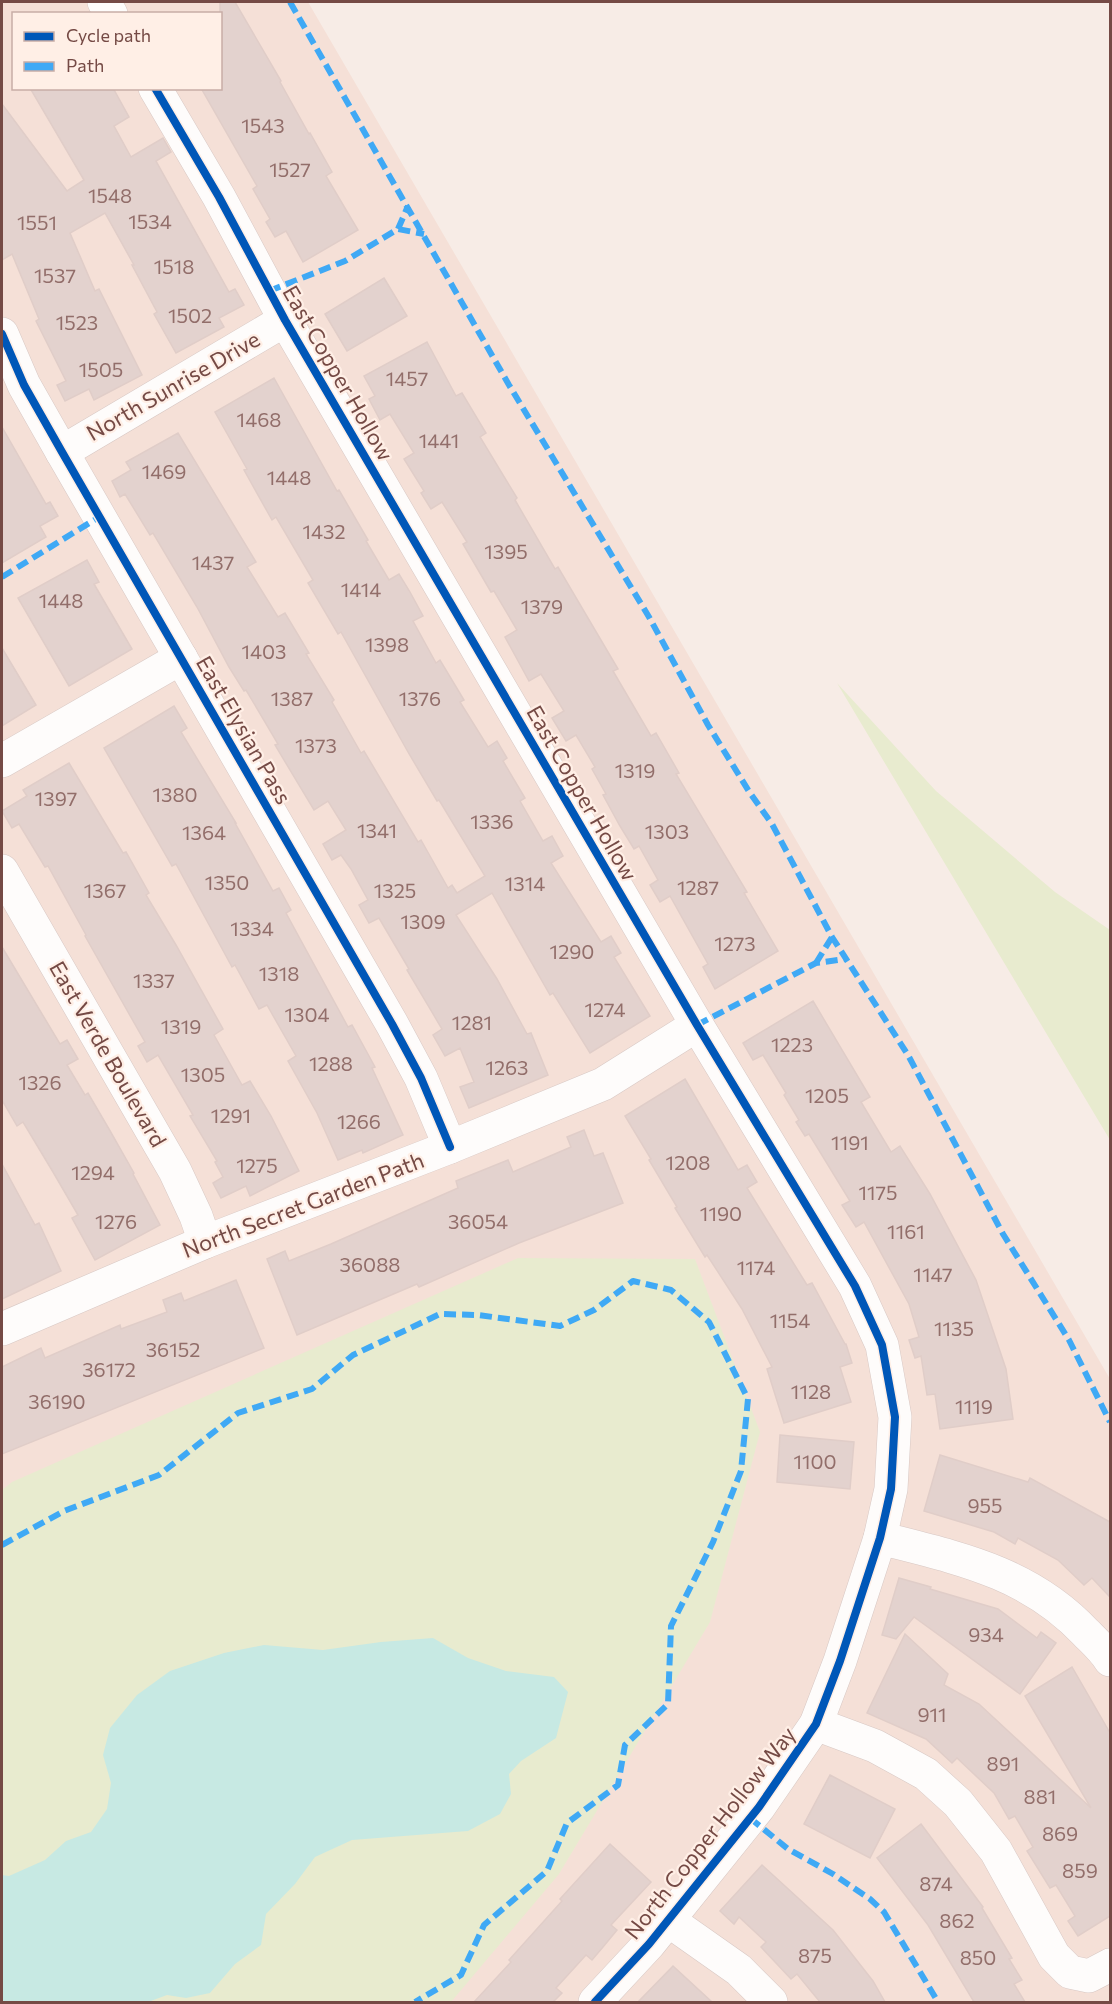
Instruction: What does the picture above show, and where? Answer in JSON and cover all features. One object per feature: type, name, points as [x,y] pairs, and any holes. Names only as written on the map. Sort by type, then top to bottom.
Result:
[{"type":"street","name":"East Copper Hollow","points":[[156,90],[219,197],[285,320],[697,1025],[855,1286],[882,1345],[895,1417],[891,1489],[880,1538]]},
{"type":"street","name":"North Sunrise Drive","points":[[62,452],[285,320]]},
{"type":"street","name":"East Elysian Pass","points":[[2,334],[24,385],[392,1023],[421,1078],[450,1147]]},
{"type":"street","points":[[2,760],[181,658]]},
{"type":"street","name":"East Verde Boulevard","points":[[2,871],[170,1162],[196,1216],[205,1242]]},
{"type":"street","name":"North Secret Garden Path","points":[[2,1329],[205,1242],[450,1147],[603,1084],[697,1025]]},
{"type":"street","points":[[880,1538],[977,1563],[1018,1581],[1068,1613],[1110,1660]]},
{"type":"street","name":"North Copper Hollow Way","points":[[595,2002],[649,1944],[759,1807],[816,1724],[840,1661],[880,1538]]},
{"type":"street","points":[[816,1724],[875,1746],[926,1774],[958,1803],[996,1851],[1054,1956],[1070,1972],[1089,1976],[1110,1965]]},
{"type":"street","points":[[668,1920],[739,1970],[771,2002]]},
{"type":"shaded area","points":[[2,2],[308,2],[1110,1379],[1110,2002],[2,2002]]},
{"type":"green space","points":[[837,683],[936,791],[1055,892],[1110,930],[1110,1140]]},
{"type":"green space","points":[[518,1258],[695,1259],[760,1432],[710,1622],[559,1874],[451,2002],[2,2002],[2,1490],[12,1482]]},
{"type":"water","points":[[433,1638],[468,1658],[506,1671],[554,1677],[568,1692],[556,1738],[521,1761],[509,1774],[511,1794],[500,1814],[468,1831],[352,1840],[315,1857],[295,1884],[266,1914],[261,1945],[235,1964],[210,1993],[186,1998],[167,1995],[148,2002],[2,2002],[2,1875],[9,1876],[45,1860],[66,1841],[91,1832],[107,1809],[111,1783],[103,1755],[110,1728],[137,1695],[170,1671],[224,1653],[264,1645],[323,1650]]},
{"type":"building","points":[[220,2],[235,2],[332,172],[326,176],[358,230],[303,262],[286,231],[275,237],[266,222],[270,219],[253,189],[257,186],[202,90],[222,90],[222,12],[220,12]]},
{"type":"building","points":[[31,90],[114,90],[129,117],[114,126],[131,157],[163,138],[171,152],[156,161],[229,292],[235,289],[244,305],[219,318],[224,327],[176,353],[154,314],[157,312],[132,265],[134,265],[105,213],[70,233],[95,291],[99,289],[142,375],[94,400],[89,389],[65,401],[57,385],[66,381],[36,321],[39,319],[12,254],[2,260],[2,104],[67,191],[84,180]]},
{"type":"building","points":[[384,278],[407,316],[347,351],[325,314]]},
{"type":"building","points":[[427,342],[456,396],[462,393],[486,433],[480,437],[517,498],[515,500],[555,569],[558,567],[618,669],[613,671],[651,736],[656,733],[679,773],[676,774],[747,892],[744,893],[778,951],[715,989],[703,967],[708,964],[670,896],[660,902],[650,885],[658,880],[639,846],[634,849],[620,826],[603,795],[606,794],[592,769],[595,767],[576,735],[566,741],[552,718],[564,711],[541,674],[529,681],[505,637],[517,630],[494,591],[491,592],[463,544],[467,542],[442,502],[431,509],[421,493],[424,491],[404,459],[414,453],[390,414],[380,420],[369,399],[375,396],[364,376]]},
{"type":"building","points":[[274,378],[389,580],[399,574],[410,592],[423,616],[413,621],[436,663],[440,660],[464,700],[460,702],[488,747],[497,741],[507,758],[503,761],[525,798],[520,801],[543,841],[552,836],[563,856],[551,863],[601,942],[611,936],[621,953],[614,957],[650,1016],[590,1053],[553,993],[550,995],[492,893],[456,915],[497,979],[527,1034],[531,1033],[548,1075],[469,1108],[460,1087],[474,1082],[460,1048],[445,1056],[433,1035],[442,1029],[407,970],[409,969],[379,918],[369,923],[359,905],[368,900],[351,869],[341,855],[332,860],[323,844],[346,830],[328,801],[314,810],[275,745],[278,744],[246,690],[244,691],[229,667],[153,533],[150,535],[125,494],[120,497],[112,481],[131,470],[126,462],[178,433],[256,562],[247,567],[278,617],[285,613],[309,653],[306,654],[334,700],[332,702],[361,753],[364,751],[418,842],[421,840],[448,888],[452,885],[457,893],[485,876],[408,752],[341,632],[338,634],[308,583],[313,580],[276,517],[272,520],[215,412]]},
{"type":"building","points":[[2,427],[46,504],[50,502],[58,516],[40,526],[46,537],[2,563]]},
{"type":"building","points":[[87,560],[99,582],[94,584],[132,649],[69,686],[18,598]]},
{"type":"building","points":[[2,648],[36,705],[2,726]]},
{"type":"building","points":[[174,706],[187,728],[181,732],[236,823],[273,891],[279,888],[291,910],[286,913],[348,1027],[352,1025],[375,1067],[372,1068],[403,1135],[363,1153],[362,1150],[338,1160],[317,1113],[288,1061],[296,1056],[267,1005],[259,1009],[235,965],[232,967],[176,864],[172,866],[104,748]]},
{"type":"building","points":[[69,763],[123,853],[126,852],[149,893],[146,895],[223,1029],[214,1035],[242,1085],[250,1081],[299,1171],[250,1196],[246,1186],[221,1198],[213,1183],[223,1177],[215,1162],[217,1161],[190,1116],[193,1115],[158,1055],[147,1062],[138,1046],[145,1042],[48,866],[45,867],[19,824],[12,828],[2,811],[27,796],[23,790]]},
{"type":"building","points":[[2,947],[60,1044],[67,1040],[78,1059],[67,1065],[85,1095],[88,1093],[109,1129],[160,1225],[95,1260],[72,1218],[78,1215],[23,1122],[17,1126],[2,1100]]},
{"type":"building","points":[[813,1001],[870,1097],[861,1102],[891,1152],[900,1146],[930,1194],[976,1280],[1006,1369],[1013,1419],[940,1429],[935,1394],[927,1395],[921,1356],[915,1358],[909,1340],[919,1337],[909,1304],[864,1222],[856,1227],[842,1205],[850,1201],[809,1134],[805,1136],[796,1122],[799,1120],[784,1095],[786,1093],[763,1055],[753,1060],[743,1043]]},
{"type":"building","points":[[685,1079],[738,1170],[747,1165],[757,1182],[747,1188],[807,1285],[812,1283],[846,1344],[852,1363],[840,1367],[851,1402],[784,1423],[767,1369],[772,1367],[742,1309],[707,1255],[705,1257],[675,1208],[677,1207],[649,1160],[651,1159],[625,1116]]},
{"type":"building","points":[[584,1130],[594,1156],[603,1153],[623,1203],[519,1243],[419,1287],[417,1284],[297,1335],[267,1259],[285,1251],[289,1261],[331,1244],[458,1188],[456,1181],[508,1160],[513,1172],[571,1147],[567,1137]]},
{"type":"building","points":[[2,1164],[35,1225],[39,1223],[61,1271],[2,1299]]},
{"type":"building","points":[[236,1280],[264,1348],[2,1454],[2,1367],[41,1348],[45,1358],[120,1325],[121,1329],[167,1312],[163,1300],[181,1293],[184,1301]]},
{"type":"building","points":[[780,1435],[854,1442],[850,1489],[777,1482]]},
{"type":"building","points":[[940,1455],[1028,1482],[1030,1478],[1110,1522],[1110,1597],[1092,1578],[1084,1585],[1058,1560],[1018,1538],[1015,1544],[994,1532],[924,1511]]},
{"type":"building","points":[[899,1578],[998,1609],[1037,1638],[1041,1632],[1056,1643],[1020,1694],[914,1617],[896,1639],[882,1635]]},
{"type":"building","points":[[905,1634],[948,1674],[944,1685],[979,1704],[1091,1808],[1025,1696],[1072,1667],[1110,1733],[1110,1916],[1078,1936],[1068,1921],[1075,1916],[1056,1885],[1050,1888],[1027,1851],[1033,1847],[1015,1816],[1009,1819],[994,1793],[957,1758],[952,1763],[926,1739],[867,1713]]},
{"type":"building","points":[[830,1775],[895,1809],[870,1858],[804,1824]]},
{"type":"building","points":[[921,1824],[983,1907],[1022,1980],[1014,1984],[1025,2002],[974,2002],[928,1925],[877,1858]]},
{"type":"building","points":[[610,1844],[651,1882],[611,1925],[617,1930],[592,1960],[586,1955],[556,1988],[562,1993],[553,2002],[474,2002],[562,1901],[560,1899]]},
{"type":"building","points":[[762,1865],[833,1930],[873,1981],[885,2002],[820,2002],[797,1974],[791,1979],[761,1947],[766,1942],[739,1917],[734,1924],[720,1911]]},
{"type":"building","points":[[673,1966],[712,2002],[638,2002]]},
{"type":"marked path","points":[[290,2],[509,385],[649,617],[708,725],[772,824],[832,937],[908,1055],[1003,1234],[1069,1340],[1110,1422]]},
{"type":"marked path","points":[[398,229],[408,206]]},
{"type":"marked path","points":[[269,291],[345,261],[398,229],[424,234]]},
{"type":"marked path","points":[[2,577],[99,517]]},
{"type":"marked path","points":[[816,963],[832,937]]},
{"type":"marked path","points":[[697,1025],[816,963],[845,959]]},
{"type":"marked path","points":[[2,1545],[64,1511],[159,1475],[238,1413],[312,1389],[353,1355],[440,1314],[478,1315],[560,1326],[594,1310],[633,1281],[671,1290],[709,1322],[748,1399],[741,1471],[713,1542],[671,1626],[668,1704],[625,1745],[618,1785],[567,1823],[547,1871],[484,1925],[461,1975],[415,2002]]},
{"type":"marked path","points":[[750,1818],[788,1849],[833,1874],[870,1899],[884,1912],[938,2002]]},
{"type":"cycle path","points":[[156,90],[219,197],[285,320],[697,1025],[855,1286],[882,1345],[895,1417],[891,1489],[880,1538],[840,1661],[816,1724],[759,1807],[649,1944],[595,2002]]},
{"type":"cycle path","points":[[2,334],[24,385],[392,1024],[421,1078],[450,1147]]}]
